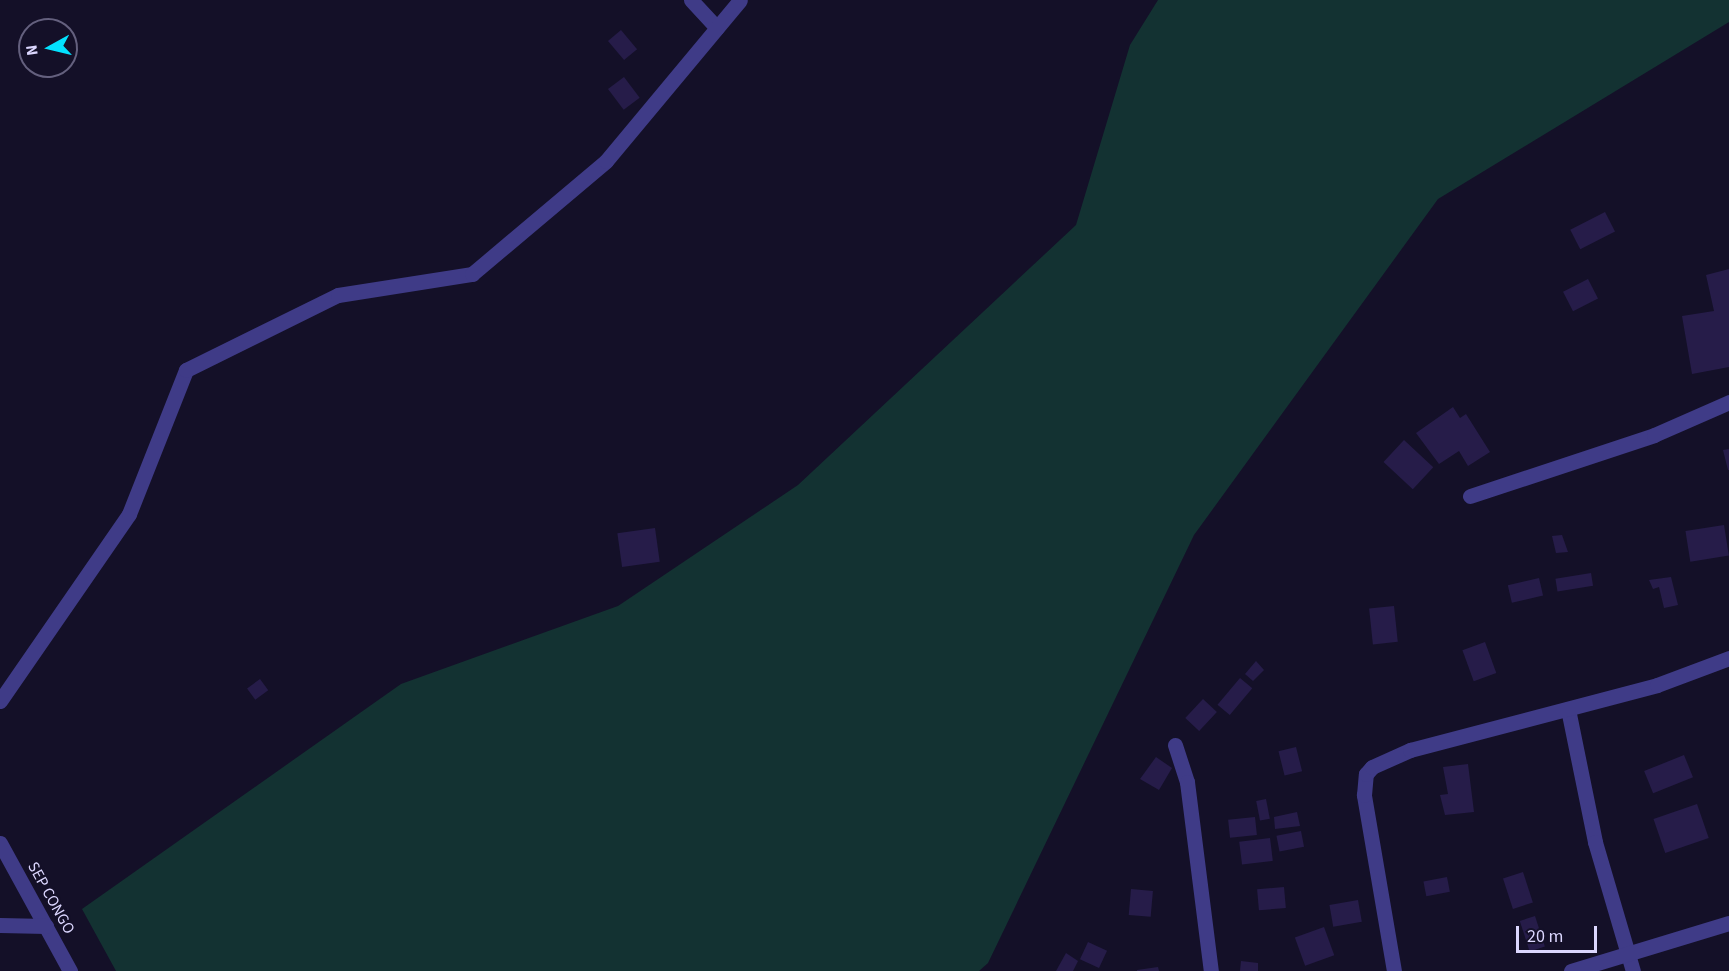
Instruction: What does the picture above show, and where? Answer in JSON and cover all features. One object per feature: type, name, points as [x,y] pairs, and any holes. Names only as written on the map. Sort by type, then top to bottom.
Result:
[{"type":"street","points":[[691,0],[717,27]]},
{"type":"street","points":[[0,701],[129,514],[186,370],[338,295],[472,274],[606,161],[740,0]]},
{"type":"street","points":[[1470,496],[1653,435],[1729,402]]},
{"type":"street","points":[[1394,971],[1364,795],[1366,774],[1387,757],[1658,685],[1729,658]]},
{"type":"street","points":[[1568,709],[1594,842],[1633,971]]},
{"type":"street","points":[[1175,745],[1187,782],[1212,971]]},
{"type":"street","name":"SEP CONGO","points":[[0,843],[70,971]]},
{"type":"street","points":[[1571,971],[1729,923]]},
{"type":"street","points":[[0,925],[46,926]]},
{"type":"green space","points":[[1158,0],[1729,0],[1729,22],[1438,199],[1194,535],[988,963],[979,971],[116,971],[82,909],[401,684],[618,606],[798,485],[1076,225],[1130,45]]},
{"type":"building","points":[[621,30],[637,49],[624,60],[608,41]]},
{"type":"building","points":[[624,77],[640,98],[624,110],[608,89]]},
{"type":"building","points":[[1605,212],[1615,232],[1580,249],[1570,230]]},
{"type":"building","points":[[1729,269],[1729,367],[1692,374],[1682,316],[1714,311],[1706,275]]},
{"type":"building","points":[[1588,279],[1598,299],[1573,311],[1563,292]]},
{"type":"building","points":[[1453,407],[1460,418],[1466,414],[1490,452],[1468,466],[1459,451],[1439,464],[1416,433]]},
{"type":"building","points":[[1404,440],[1433,467],[1413,489],[1384,462]]},
{"type":"building","points":[[1729,449],[1729,470],[1728,470],[1723,450]]},
{"type":"building","points":[[1724,525],[1729,556],[1690,562],[1685,531]]},
{"type":"building","points":[[655,528],[660,562],[622,567],[617,533]]},
{"type":"building","points":[[1562,535],[1568,552],[1556,553],[1552,536]]},
{"type":"building","points":[[1591,573],[1593,586],[1557,591],[1555,579]]},
{"type":"building","points":[[1671,577],[1678,605],[1664,608],[1659,587],[1653,589],[1649,580]]},
{"type":"building","points":[[1539,578],[1543,596],[1512,603],[1508,585]]},
{"type":"building","points":[[1394,606],[1398,642],[1373,644],[1369,609]]},
{"type":"building","points":[[1485,642],[1496,673],[1474,681],[1462,650]]},
{"type":"building","points":[[1256,661],[1264,670],[1253,681],[1245,674]]},
{"type":"building","points":[[1240,678],[1252,688],[1230,715],[1218,705]]},
{"type":"building","points":[[260,679],[268,690],[255,700],[247,688]]},
{"type":"building","points":[[1203,699],[1217,712],[1199,731],[1185,718]]},
{"type":"building","points":[[1296,747],[1302,771],[1285,776],[1279,751]]},
{"type":"building","points":[[1684,755],[1693,777],[1653,793],[1644,771]]},
{"type":"building","points":[[1156,757],[1172,768],[1159,790],[1140,779]]},
{"type":"building","points":[[1468,764],[1474,812],[1445,815],[1440,795],[1448,794],[1443,767]]},
{"type":"building","points":[[1266,799],[1270,819],[1260,821],[1256,801]]},
{"type":"building","points":[[1697,804],[1709,838],[1665,853],[1654,819]]},
{"type":"building","points":[[1297,812],[1300,826],[1275,829],[1274,817]]},
{"type":"building","points":[[1255,817],[1257,835],[1230,838],[1228,820]]},
{"type":"building","points":[[1301,831],[1304,847],[1280,851],[1276,836]]},
{"type":"building","points":[[1270,838],[1273,861],[1242,865],[1239,842]]},
{"type":"building","points":[[1523,872],[1533,902],[1513,909],[1503,878]]},
{"type":"building","points":[[1447,877],[1450,892],[1426,896],[1423,882]]},
{"type":"building","points":[[1284,887],[1286,908],[1259,910],[1257,889]]},
{"type":"building","points":[[1131,889],[1153,891],[1151,917],[1129,915]]},
{"type":"building","points":[[1358,900],[1362,922],[1333,927],[1329,905]]},
{"type":"building","points":[[1535,916],[1545,946],[1530,951],[1520,921]]},
{"type":"building","points":[[1324,927],[1334,955],[1305,966],[1295,938]]},
{"type":"building","points":[[1088,942],[1107,951],[1099,968],[1080,959]]},
{"type":"building","points":[[1066,953],[1078,961],[1073,971],[1056,971]]},
{"type":"building","points":[[1241,961],[1258,963],[1258,971],[1240,971]]},
{"type":"building","points":[[1158,967],[1159,971],[1137,971],[1137,970]]}]
